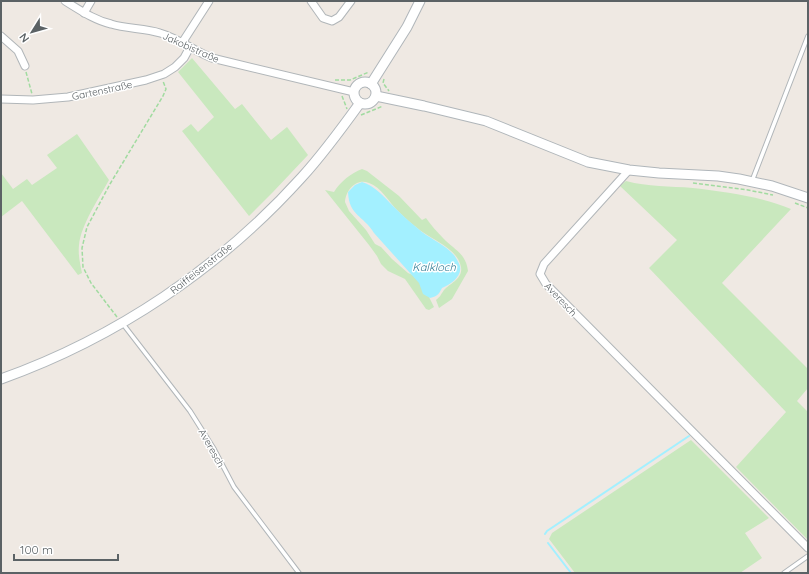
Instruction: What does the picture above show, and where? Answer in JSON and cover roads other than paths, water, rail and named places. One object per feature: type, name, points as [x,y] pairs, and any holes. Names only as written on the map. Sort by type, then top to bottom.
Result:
[{"type":"street","name":"Jakobistraße","points":[[65,1],[93,18],[113,25],[155,32],[172,37],[201,53],[224,61],[354,92]]},
{"type":"street","points":[[84,13],[91,1]]},
{"type":"street","points":[[182,43],[209,1]]},
{"type":"street","points":[[311,1],[323,18],[332,21],[340,17],[351,1]]},
{"type":"street","points":[[371,84],[407,27],[420,1]]},
{"type":"street","points":[[1,36],[18,51],[25,66]]},
{"type":"street","name":"Gartenstraße","points":[[1,99],[33,100],[68,98],[146,80],[170,71],[180,63],[190,47]]},
{"type":"street","points":[[367,82],[371,84],[375,89],[376,96],[370,103],[360,103],[355,98],[355,89],[360,83],[367,82]]},
{"type":"street","points":[[376,96],[486,121],[588,162],[626,173],[718,176],[752,181],[808,198]]},
{"type":"street","name":"Raiffeisenstraße","points":[[1,380],[55,358],[123,323],[151,306],[193,276],[257,222],[282,198],[303,176],[360,103]]},
{"type":"street","name":"Averesch","points":[[626,173],[544,264],[540,274],[546,284],[808,548]]},
{"type":"lane","points":[[752,181],[808,36]]},
{"type":"lane","name":"Averesch","points":[[123,323],[196,421],[214,449],[234,488],[299,573]]},
{"type":"lane","points":[[784,573],[808,556]]},
{"type":"water","name":"Kalkloch","points":[[362,182],[375,189],[422,232],[447,248],[454,255],[460,266],[458,277],[442,288],[437,296],[430,298],[423,294],[419,283],[354,211],[349,200],[348,192],[355,185]]},
{"type":"waterway","points":[[545,534],[547,531],[689,436]]},
{"type":"waterway","points":[[548,543],[571,573]]}]
